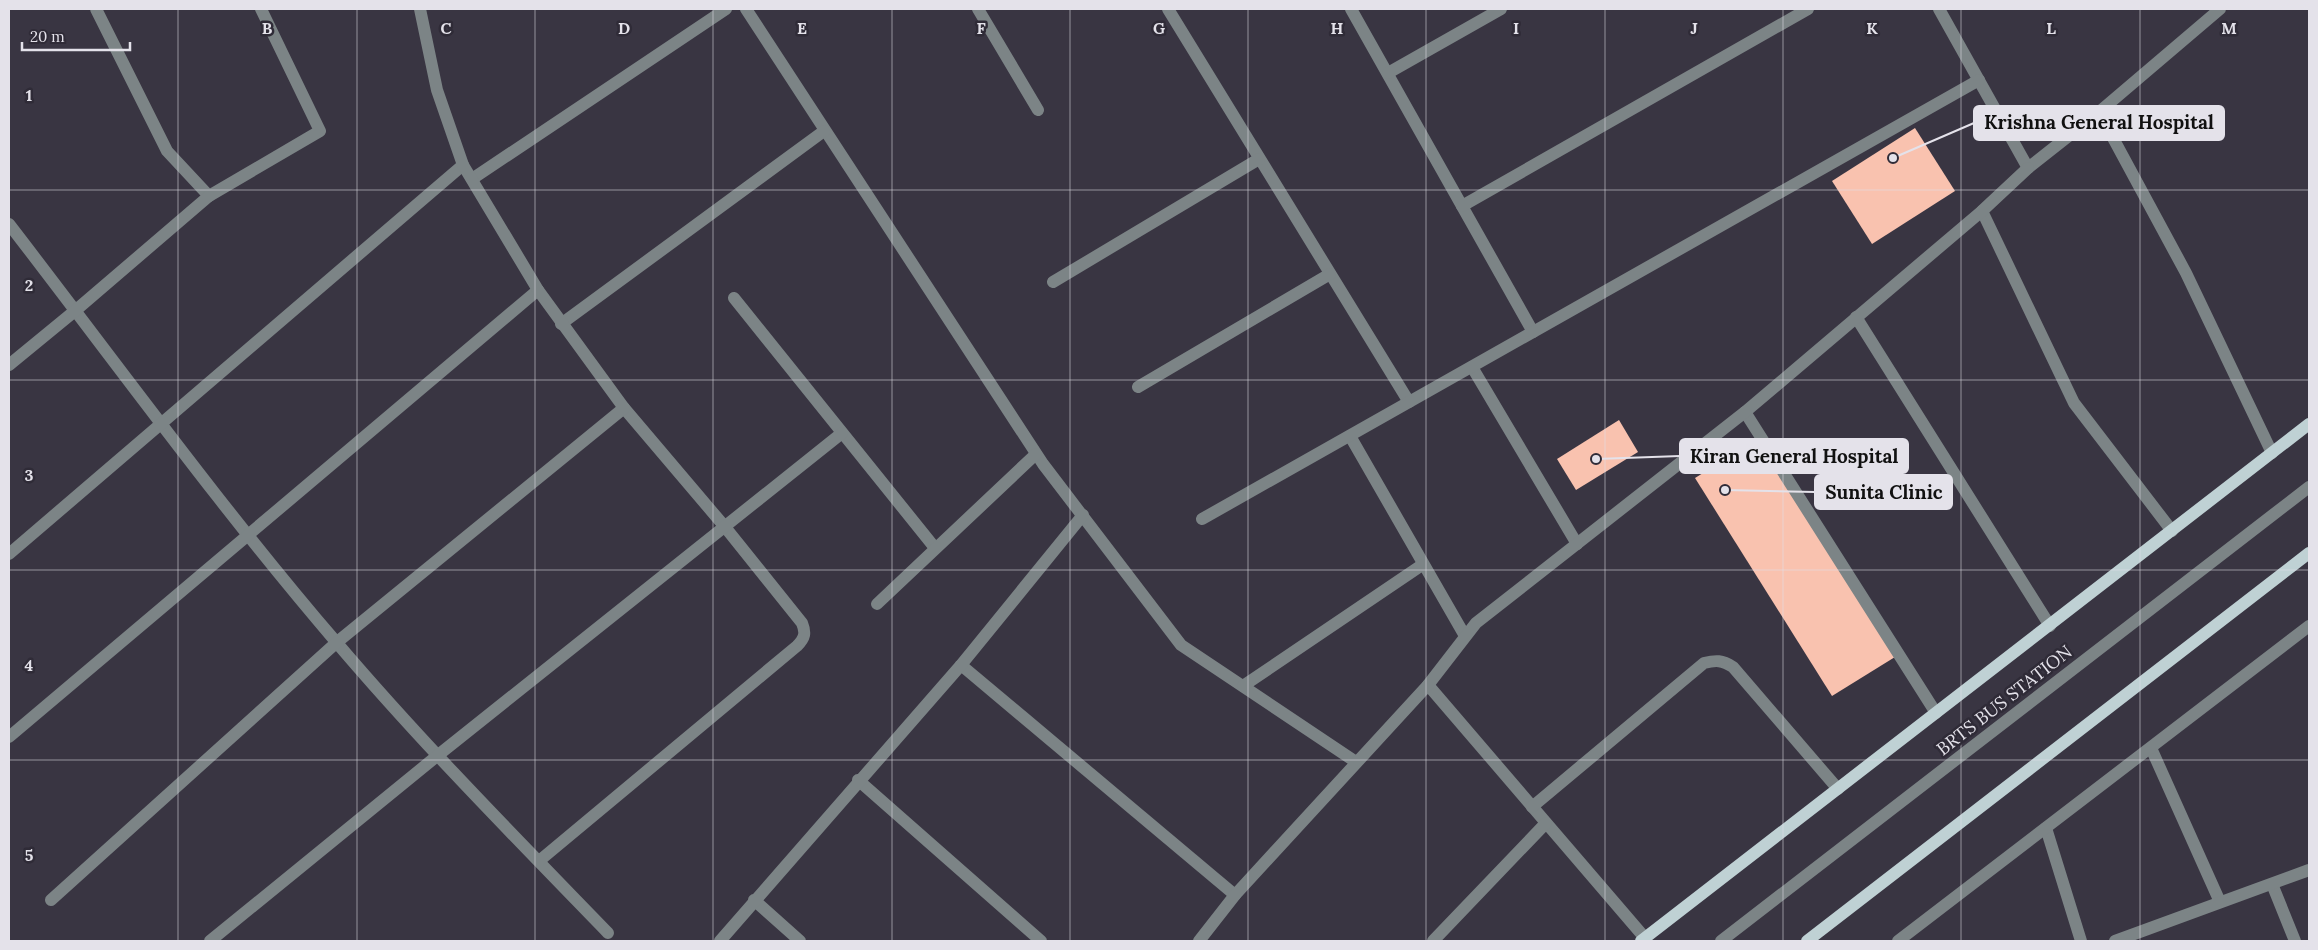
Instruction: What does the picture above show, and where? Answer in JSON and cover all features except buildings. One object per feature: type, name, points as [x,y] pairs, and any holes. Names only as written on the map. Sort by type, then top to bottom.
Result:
[{"type":"main road","points":[[1643,940],[2309,424]]},
{"type":"main road","points":[[1807,941],[2309,553]]},
{"type":"street","points":[[96,9],[168,151],[209,196]]},
{"type":"street","points":[[9,365],[209,196],[320,131],[261,9]]},
{"type":"street","points":[[420,9],[437,90],[464,166],[538,290],[624,408],[802,623],[805,631],[803,640],[539,861]]},
{"type":"street","points":[[472,179],[726,9]]},
{"type":"street","points":[[746,9],[1036,454],[1181,645],[1356,762]]},
{"type":"street","points":[[978,9],[1038,110]]},
{"type":"street","points":[[1168,9],[1409,402]]},
{"type":"street","points":[[1351,9],[1532,332]]},
{"type":"street","points":[[1388,73],[1501,9]]},
{"type":"street","points":[[1462,206],[1808,9]]},
{"type":"street","points":[[1939,9],[2028,168]]},
{"type":"street","points":[[1199,941],[1235,895],[1428,685],[1476,622],[1745,412],[1982,211],[2028,168],[2099,112],[2220,9]]},
{"type":"street","points":[[1202,519],[1979,80]]},
{"type":"street","points":[[2099,112],[2186,273],[2272,453]]},
{"type":"street","points":[[561,324],[824,131]]},
{"type":"street","points":[[1053,282],[1259,159]]},
{"type":"street","points":[[9,554],[464,166]]},
{"type":"street","points":[[1982,211],[2074,402],[2172,531]]},
{"type":"street","points":[[9,224],[76,310],[160,424],[336,643],[437,756],[608,933]]},
{"type":"street","points":[[1138,388],[1330,274]]},
{"type":"street","points":[[9,736],[538,290]]},
{"type":"street","points":[[734,298],[935,548]]},
{"type":"street","points":[[1856,317],[2050,626]]},
{"type":"street","points":[[1472,367],[1577,544]]},
{"type":"street","points":[[51,900],[336,643],[624,408]]},
{"type":"street","points":[[1745,412],[1936,713]]},
{"type":"street","points":[[210,941],[437,756],[842,433]]},
{"type":"street","points":[[1350,436],[1422,565],[1465,636]]},
{"type":"street","points":[[877,604],[1036,454]]},
{"type":"street","name":"BRTS BUS STATION","points":[[1721,941],[2309,487]]},
{"type":"street","points":[[720,941],[858,780],[960,665],[1083,515]]},
{"type":"street","points":[[1243,686],[1422,565]]},
{"type":"street","points":[[1904,939],[2309,626]]},
{"type":"street","points":[[1532,807],[1704,663],[1713,661],[1723,661],[1733,667],[1838,789]]},
{"type":"street","points":[[960,665],[1235,895]]},
{"type":"street","points":[[1428,685],[1643,940]]},
{"type":"street","points":[[2151,748],[2220,902]]},
{"type":"street","points":[[858,780],[1041,941]]},
{"type":"street","points":[[1433,941],[1546,823]]},
{"type":"street","points":[[2046,828],[2081,941]]},
{"type":"street","points":[[2115,941],[2309,870]]},
{"type":"street","points":[[2272,884],[2295,941]]},
{"type":"street","points":[[754,900],[800,941]]},
{"type":"place","name":"Krishna General Hospital","points":[[1893,158]]},
{"type":"place","name":"Kiran General Hospital","points":[[1596,459]]},
{"type":"place","name":"Sunita Clinic","points":[[1725,490]]}]
